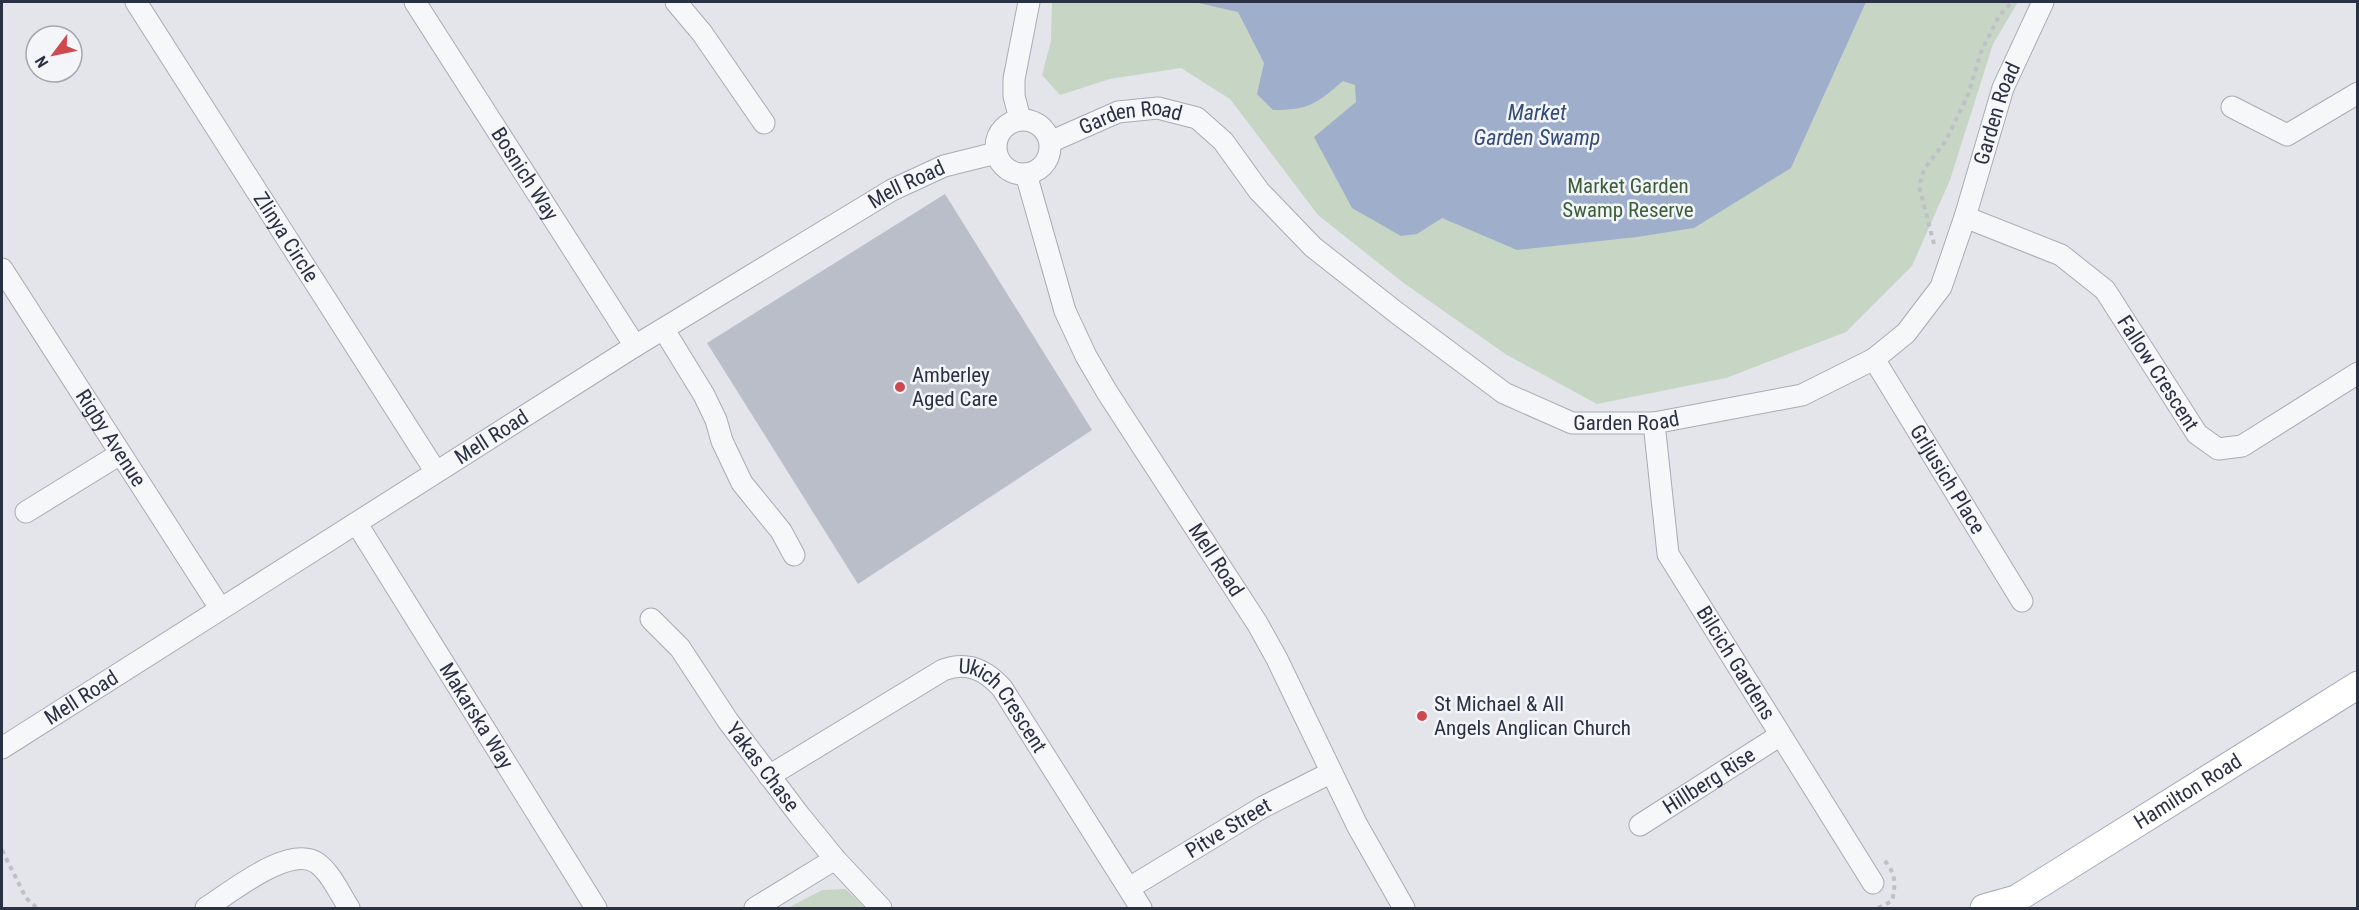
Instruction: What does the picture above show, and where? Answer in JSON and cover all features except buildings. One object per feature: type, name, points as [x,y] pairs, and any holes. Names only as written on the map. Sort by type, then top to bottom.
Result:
[{"type":"main road","name":"Hamilton Road","points":[[1984,909],[2012,904],[2358,685]]},
{"type":"street","name":"Zlinya Circle","points":[[136,2],[436,472]]},
{"type":"street","name":"Bosnich Way","points":[[415,2],[635,346]]},
{"type":"street","points":[[676,2],[702,33],[764,123]]},
{"type":"street","points":[[1020,119],[1014,96],[1014,79],[1029,2]]},
{"type":"street","name":"Garden Road","points":[[1050,142],[1118,112],[1158,108],[1197,118],[1223,141],[1259,190],[1313,247],[1397,314],[1504,393],[1572,423],[1654,423],[1802,395],[1874,359],[1906,333],[1941,287],[1965,217],[2003,88],[2043,2]]},
{"type":"street","points":[[2232,107],[2288,135],[2358,93]]},
{"type":"street","points":[[1020,119],[1036,122],[1043,128],[1050,142],[1048,160],[1035,172],[1026,174],[1018,174],[1004,167],[996,153],[998,135],[1003,127],[1020,119]]},
{"type":"street","name":"Mell Road","points":[[2,748],[635,346],[892,190],[944,166],[996,153]]},
{"type":"street","name":"Mell Road","points":[[1026,174],[1065,311],[1086,356],[1257,623],[1277,659],[1330,773],[1404,909]]},
{"type":"street","name":"Fallow Crescent","points":[[1965,217],[2061,255],[2105,290],[2197,434],[2218,448],[2242,446],[2358,373]]},
{"type":"street","name":"Rigby Avenue","points":[[2,269],[220,608]]},
{"type":"street","points":[[664,330],[704,395],[742,483],[781,531],[794,555]]},
{"type":"street","name":"Grljusich Place","points":[[1874,359],[2022,601]]},
{"type":"street","name":"Bilcich Gardens","points":[[1654,423],[1668,554],[1873,883]]},
{"type":"street","points":[[26,512],[120,454]]},
{"type":"street","name":"Makarska Way","points":[[357,524],[596,909]]},
{"type":"street","name":"Yakas Chase","points":[[651,619],[680,648],[728,722],[769,776],[835,859],[881,909]]},
{"type":"street","name":"Ukich Crescent","points":[[769,776],[943,670],[954,666],[979,668],[993,677],[1002,688],[1141,909]]},
{"type":"street","name":"Hillberg Rise","points":[[1640,825],[1779,735]]},
{"type":"street","name":"Pitve Street","points":[[1129,888],[1263,807],[1330,773]]},
{"type":"street","points":[[206,909],[280,862],[305,858],[315,861],[324,869],[349,909]]},
{"type":"street","points":[[755,909],[835,859]]},
{"type":"path","points":[[1934,247],[1934,237],[1921,202],[1918,186],[1924,169],[1945,142],[1968,95],[1981,52],[2000,16],[2012,2]]},
{"type":"path","points":[[2,850],[26,898],[37,909]]},
{"type":"path","points":[[1878,909],[1892,901],[1895,883]]},
{"type":"green space","name":"Market Garden Swamp Reserve","points":[[1052,2],[2018,2],[1993,44],[1950,180],[1912,266],[1846,332],[1726,378],[1597,404],[1507,355],[1405,284],[1318,215],[1230,99],[1181,68],[1110,79],[1060,95],[1042,75],[1051,41]]},
{"type":"green space","points":[[846,889],[865,908],[788,908],[822,890]]},
{"type":"water","name":"Market Garden Swamp","points":[[1194,2],[1866,2],[1791,168],[1694,228],[1637,237],[1517,250],[1442,218],[1417,234],[1401,236],[1352,208],[1314,137],[1356,102],[1355,85],[1343,81],[1326,95],[1304,107],[1273,110],[1257,94],[1264,63],[1238,12]]},
{"type":"place","name":"Amberley Aged Care","points":[[900,387]]},
{"type":"place","name":"St Michael & All Angels Anglican Church","points":[[1422,716]]}]
